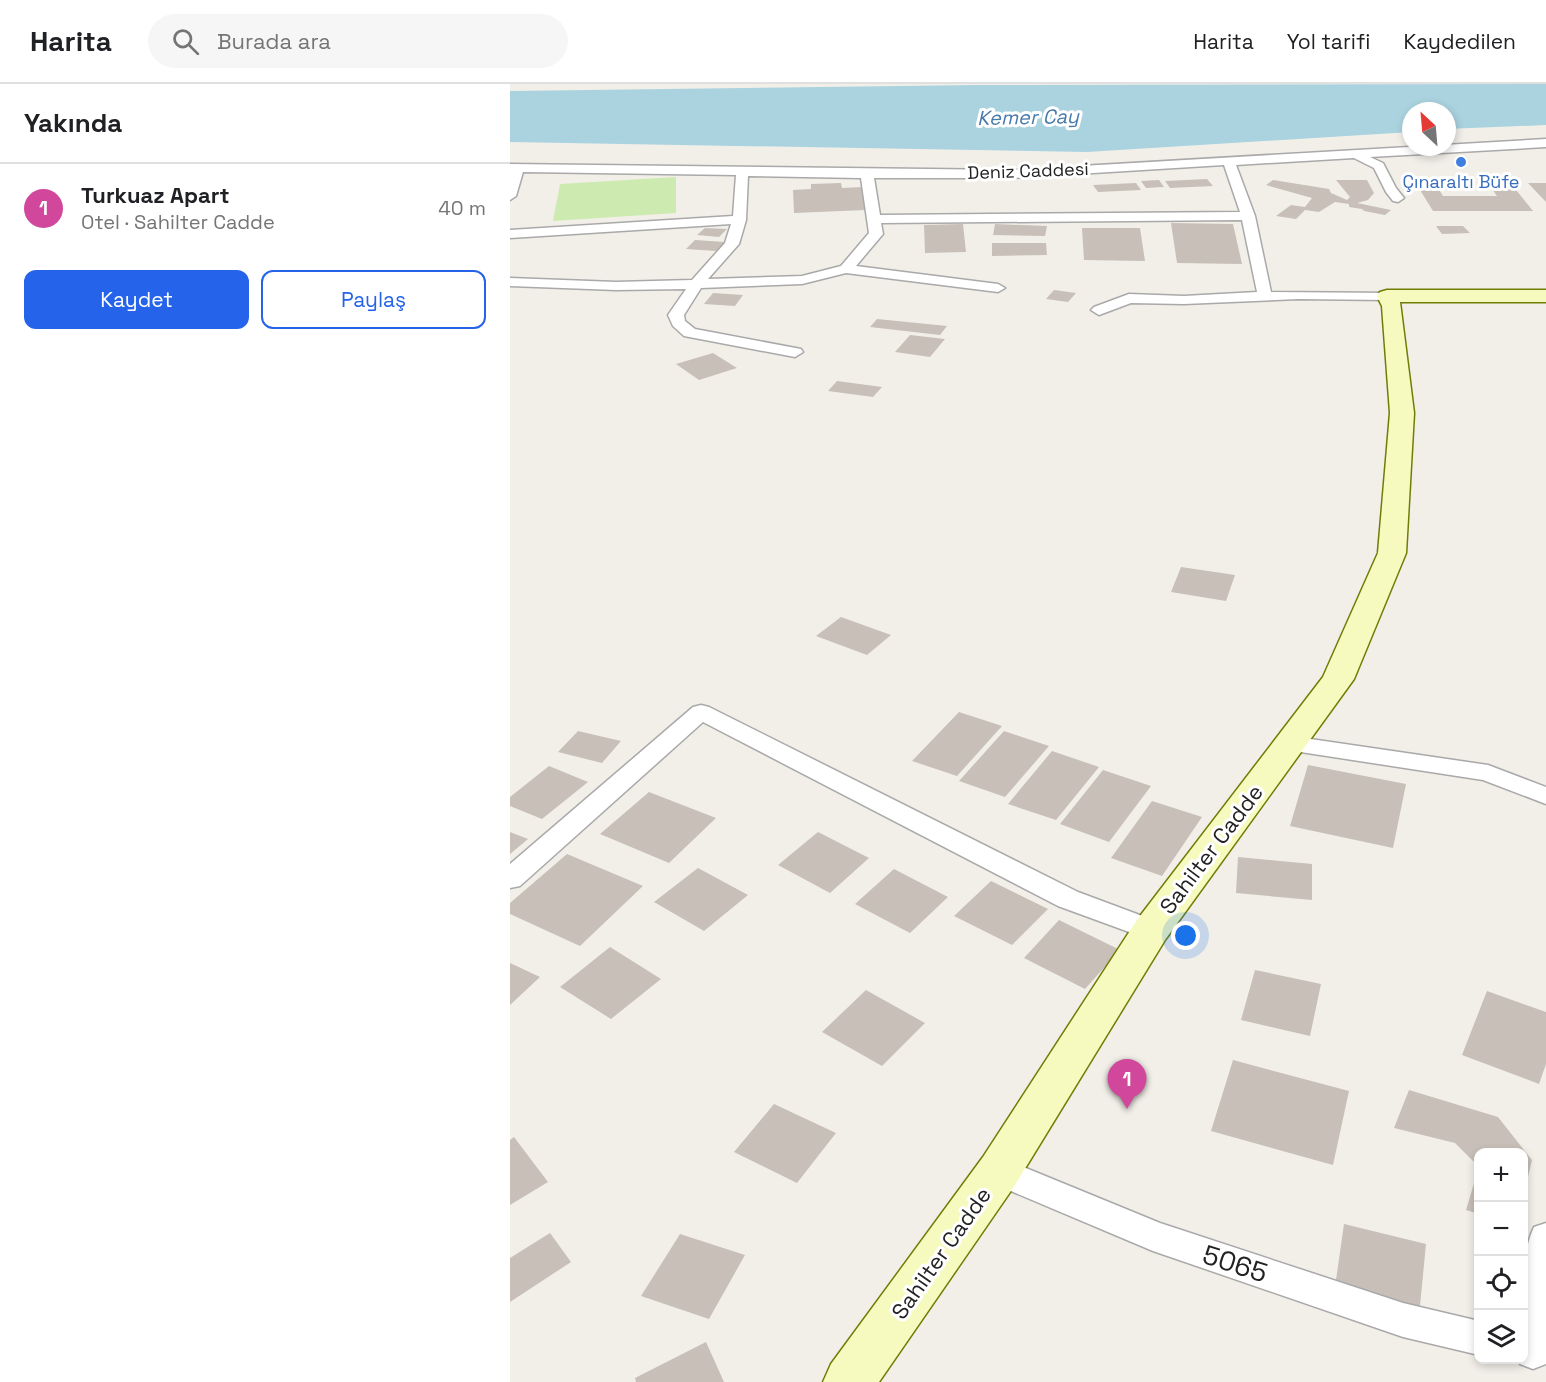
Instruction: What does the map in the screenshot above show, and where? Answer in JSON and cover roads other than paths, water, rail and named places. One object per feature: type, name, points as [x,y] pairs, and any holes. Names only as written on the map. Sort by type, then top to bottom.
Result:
[{"type":"street","name":"Deniz Caddesi","points":[[514,168],[1011,174],[1546,143]]},
{"type":"street","points":[[1356,154],[1379,166],[1390,189],[1398,198]]},
{"type":"street","points":[[1229,161],[1248,216],[1265,297]]},
{"type":"street","points":[[510,196],[514,168]]},
{"type":"street","points":[[742,171],[739,220],[732,244],[696,284],[676,315],[678,323],[690,333],[795,352]]},
{"type":"street","points":[[846,269],[876,234],[867,174]]},
{"type":"street","points":[[874,219],[1248,216]]},
{"type":"street","points":[[510,234],[739,220]]},
{"type":"street","points":[[510,282],[616,286],[802,280],[846,269],[998,288]]},
{"type":"street","points":[[1099,310],[1129,298],[1184,300],[1298,295],[1546,296]]},
{"type":"street","name":"Sahilter Cadde","points":[[849,1382],[999,1171],[1151,930],[1338,679],[1392,553],[1402,413],[1392,306],[1387,296]]},
{"type":"street","points":[[510,879],[701,712],[1068,899],[1151,930]]},
{"type":"street","points":[[1290,744],[1488,773],[1546,796]]},
{"type":"street","name":"5065","points":[[999,1171],[1153,1236],[1403,1320],[1474,1337]]},
{"type":"street","points":[[1534,1352],[1546,1238]]},
{"type":"water","name":"Kemer Cay","points":[[1546,84],[1546,125],[1456,129],[1456,102],[1402,102],[1402,133],[1087,152],[510,142],[510,91],[979,85]]},
{"type":"place","name":"Çınaraltı Büfe","points":[[1461,162]]},
{"type":"place","name":"Turkuaz Apart","points":[[1127,1109]]}]
